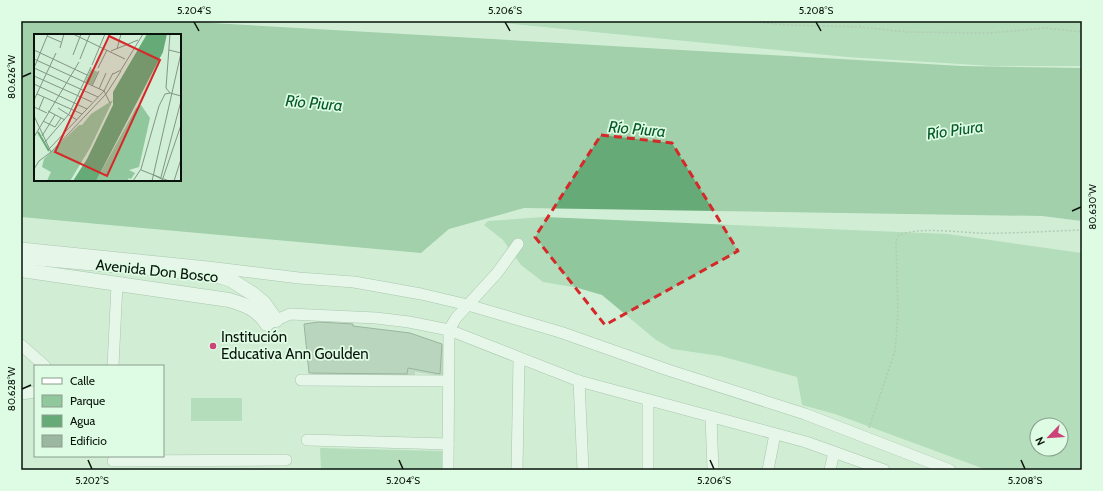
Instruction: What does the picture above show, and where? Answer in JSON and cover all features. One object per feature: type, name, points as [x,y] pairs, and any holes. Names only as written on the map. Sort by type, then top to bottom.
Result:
[{"type":"main road","name":"Avenida Don Bosco","points":[[21,256],[177,271],[222,277],[231,280],[264,303],[272,322]]},
{"type":"main road","name":"Avenida Don Bosco","points":[[21,270],[229,300],[243,304],[255,310],[272,322]]},
{"type":"street","points":[[448,470],[449,330],[456,318],[497,273],[518,244]]},
{"type":"street","points":[[21,248],[299,278],[354,282],[420,294],[468,305],[560,332],[668,370],[805,414],[950,470]]},
{"type":"street","points":[[113,365],[117,285]]},
{"type":"street","points":[[272,322],[290,314],[376,318],[409,322],[449,330],[579,381],[806,442],[884,470]]},
{"type":"street","points":[[21,345],[44,365]]},
{"type":"street","points":[[517,470],[519,358]]},
{"type":"street","points":[[302,380],[448,381]]},
{"type":"street","points":[[579,381],[583,470]]},
{"type":"street","points":[[21,394],[34,392]]},
{"type":"street","points":[[648,400],[648,470]]},
{"type":"street","points":[[711,417],[712,470]]},
{"type":"street","points":[[768,470],[775,434]]},
{"type":"street","points":[[307,440],[448,444]]},
{"type":"street","points":[[830,470],[834,452]]},
{"type":"street","points":[[113,462],[286,460]]},
{"type":"path","points":[[747,21],[785,25],[860,27],[907,32],[990,33],[1046,28],[1082,32]]},
{"type":"path","points":[[860,21],[860,27]]},
{"type":"path","points":[[866,438],[895,351],[898,314],[896,243],[897,238],[900,235],[914,232],[1082,230]]},
{"type":"highlighted area","points":[[601,135],[672,143],[738,251],[605,325],[535,237]]},
{"type":"green space","points":[[483,21],[1082,21],[1082,66],[992,66],[847,57]]},
{"type":"green space","points":[[544,217],[948,234],[1082,253],[1082,470],[987,470],[835,414],[802,405],[797,377],[720,356],[672,349],[656,340],[602,295],[578,288],[543,282],[521,265],[503,240],[484,225],[488,221]]},
{"type":"green space","points":[[191,398],[242,398],[242,421],[191,421]]},
{"type":"green space","points":[[320,448],[443,451],[443,470],[321,470]]},
{"type":"water","name":"Río Piura","points":[[21,21],[176,21],[962,66],[1082,68],[1082,221],[1042,216],[524,208],[449,229],[421,253],[21,217]]},
{"type":"building","points":[[319,322],[353,324],[353,326],[410,333],[442,344],[440,374],[408,368],[407,374],[309,373],[304,324]]},
{"type":"place","name":"Institución Educativa Ann Goulden","points":[[213,346]]}]
